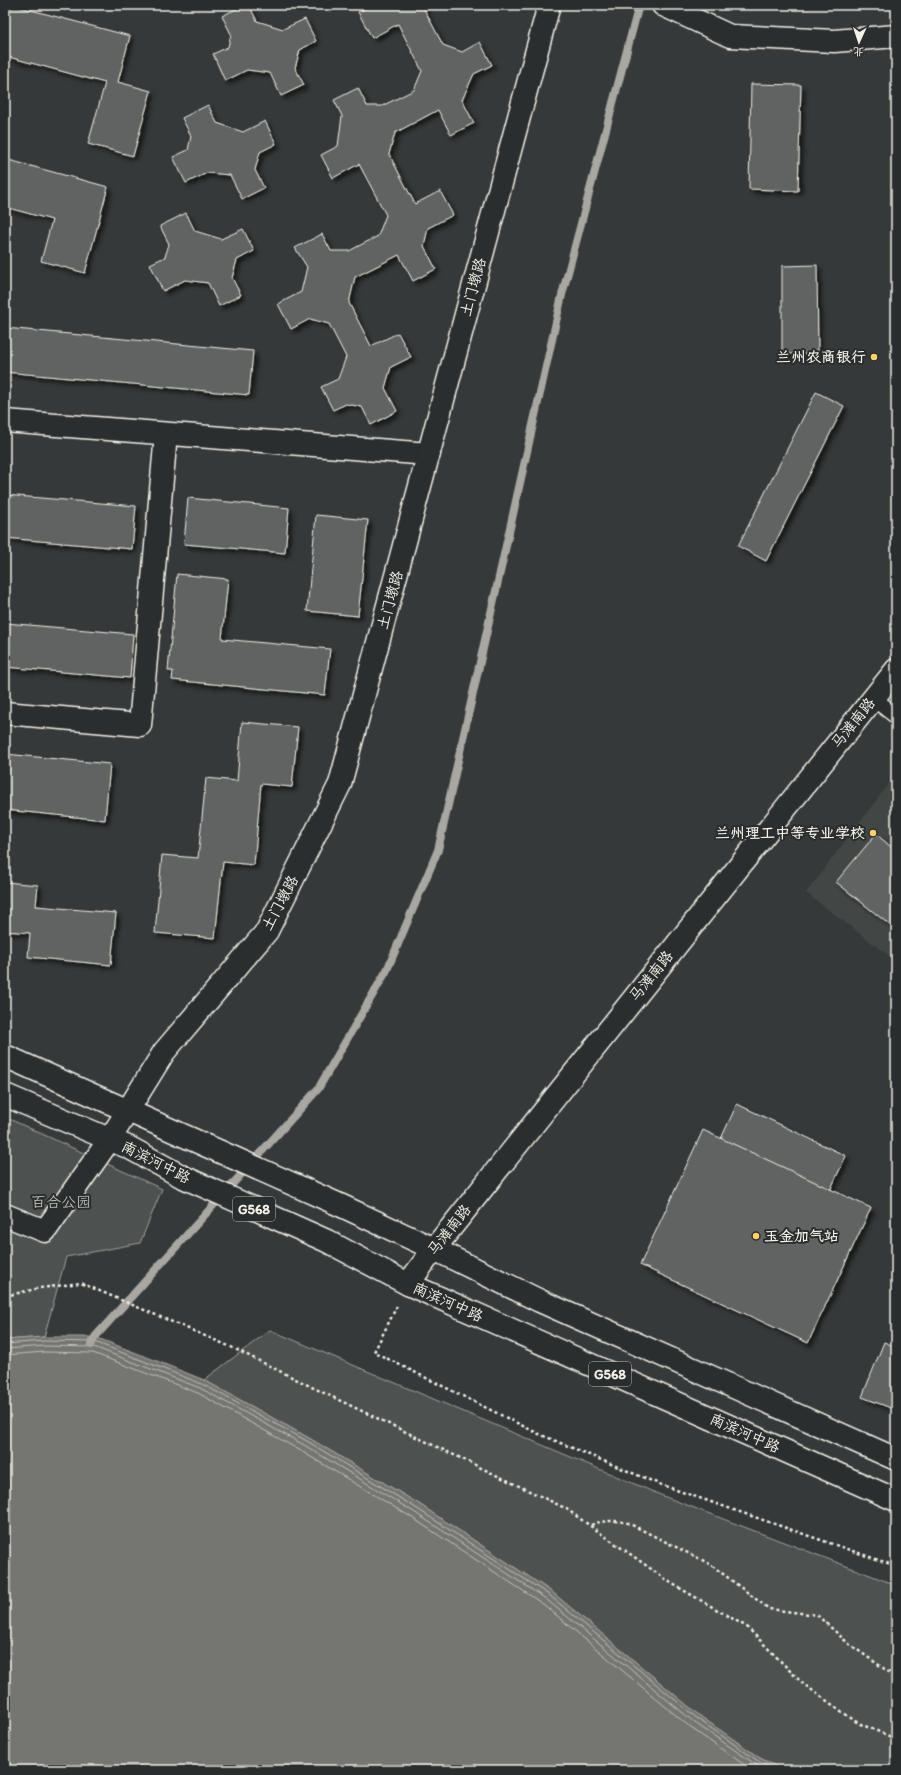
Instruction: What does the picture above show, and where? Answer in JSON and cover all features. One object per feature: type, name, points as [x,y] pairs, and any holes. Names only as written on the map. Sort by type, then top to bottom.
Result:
[{"type":"main road","name":"土门墩路","points":[[5,1215],[45,1231],[110,1139],[164,1052],[267,931],[340,784],[549,5]]},
{"type":"main road","points":[[665,5],[730,36],[834,41],[896,36]]},
{"type":"main road","points":[[5,421],[429,454]]},
{"type":"main road","points":[[5,713],[140,726],[166,434]]},
{"type":"main road","name":"马滩南路","points":[[408,1284],[434,1249],[896,670]]},
{"type":"main road","name":"G568","points":[[5,1056],[342,1206],[540,1301],[896,1459]]},
{"type":"main road","name":"南滨河中路","points":[[5,1095],[130,1148],[181,1176],[327,1241],[408,1284],[896,1500]]},
{"type":"lane","points":[[873,698],[896,716]]},
{"type":"path","points":[[5,1296],[40,1288],[81,1283],[231,1347],[565,1508],[671,1583],[747,1627],[802,1684],[858,1723],[896,1739]]},
{"type":"path","points":[[408,1284],[374,1352],[539,1434],[659,1484],[896,1566]]},
{"type":"path","points":[[590,1525],[602,1521],[615,1520],[628,1523],[710,1564],[769,1609],[818,1615],[850,1644],[896,1677]]},
{"type":"shaded area","name":"兰州理工中等专业学校","points":[[896,774],[896,961],[806,893]]},
{"type":"green space","name":"百合公园","points":[[5,1117],[162,1189],[140,1243],[66,1257],[44,1337],[5,1340]]},
{"type":"green space","points":[[270,1330],[663,1496],[896,1585],[896,1770],[783,1770],[760,1758],[700,1716],[552,1592],[419,1504],[309,1438],[204,1380]]},
{"type":"water","points":[[44,1337],[95,1337],[204,1380],[309,1438],[419,1504],[552,1592],[700,1716],[760,1758],[783,1770],[5,1770],[5,1340]]},
{"type":"building","points":[[12,5],[130,36],[118,82],[151,91],[133,156],[88,144],[105,83],[5,56],[5,11],[9,13]]},
{"type":"building","points":[[244,5],[249,5],[257,21],[283,29],[305,19],[316,41],[300,50],[295,68],[304,85],[281,96],[270,73],[247,70],[225,81],[213,54],[228,47],[231,34],[222,16]]},
{"type":"building","points":[[373,5],[427,5],[424,9],[443,45],[462,52],[480,42],[492,65],[474,74],[462,100],[474,123],[451,135],[438,110],[395,133],[389,154],[415,204],[440,191],[453,215],[428,228],[424,246],[436,269],[413,281],[399,255],[355,277],[349,303],[371,346],[398,333],[411,357],[391,367],[385,388],[397,411],[371,425],[362,407],[346,404],[333,410],[321,387],[338,379],[346,357],[329,324],[310,319],[291,329],[278,304],[301,292],[307,267],[295,248],[322,234],[331,251],[349,251],[378,236],[386,215],[359,164],[333,178],[321,155],[338,146],[342,116],[334,100],[358,88],[367,106],[382,106],[414,90],[422,71],[398,24],[372,38],[358,12]]},
{"type":"building","points":[[751,84],[801,85],[798,191],[749,189]]},
{"type":"building","points":[[208,105],[217,123],[243,132],[265,121],[276,144],[260,152],[255,170],[264,188],[242,199],[230,175],[207,173],[186,183],[173,157],[188,150],[191,136],[182,118]]},
{"type":"building","points":[[5,159],[108,187],[85,273],[41,261],[52,220],[5,207]]},
{"type":"building","points":[[186,213],[195,231],[221,239],[243,229],[254,251],[237,260],[232,278],[241,295],[219,306],[208,283],[185,280],[163,291],[150,264],[165,257],[169,244],[160,226]]},
{"type":"building","points":[[817,265],[818,354],[782,354],[782,266]]},
{"type":"building","points":[[5,328],[253,351],[249,395],[5,372]]},
{"type":"building","points":[[816,392],[844,406],[766,561],[738,546]]},
{"type":"building","points":[[5,495],[136,506],[132,549],[5,538]]},
{"type":"building","points":[[188,498],[289,508],[285,553],[184,544]]},
{"type":"building","points":[[316,515],[368,520],[358,616],[307,611]]},
{"type":"building","points":[[177,574],[228,579],[222,639],[330,649],[325,695],[172,680],[173,671],[168,671]]},
{"type":"building","points":[[5,623],[133,634],[130,678],[5,667]]},
{"type":"building","points":[[242,722],[298,727],[292,787],[261,784],[254,865],[223,862],[215,938],[155,933],[162,855],[198,858],[206,778],[237,781]]},
{"type":"building","points":[[5,754],[110,764],[105,820],[5,810]]},
{"type":"building","points":[[876,834],[896,851],[896,930],[836,882]]},
{"type":"building","points":[[5,882],[38,885],[36,906],[116,913],[111,965],[28,957],[30,933],[5,931]]},
{"type":"building","points":[[737,1104],[846,1156],[827,1197],[718,1145]]},
{"type":"building","name":"玉金加气站","points":[[703,1130],[871,1208],[808,1343],[640,1265]]},
{"type":"building","points":[[884,1342],[896,1347],[896,1410],[862,1397]]},
{"type":"waterway","points":[[91,1345],[95,1337],[318,1089],[387,970],[438,850],[562,295],[639,5]]},
{"type":"place","name":"兰州农商银行","points":[[874,357]]},
{"type":"place","name":"兰州理工中等专业学校","points":[[873,833]]},
{"type":"place","name":"玉金加气站","points":[[756,1236]]}]
